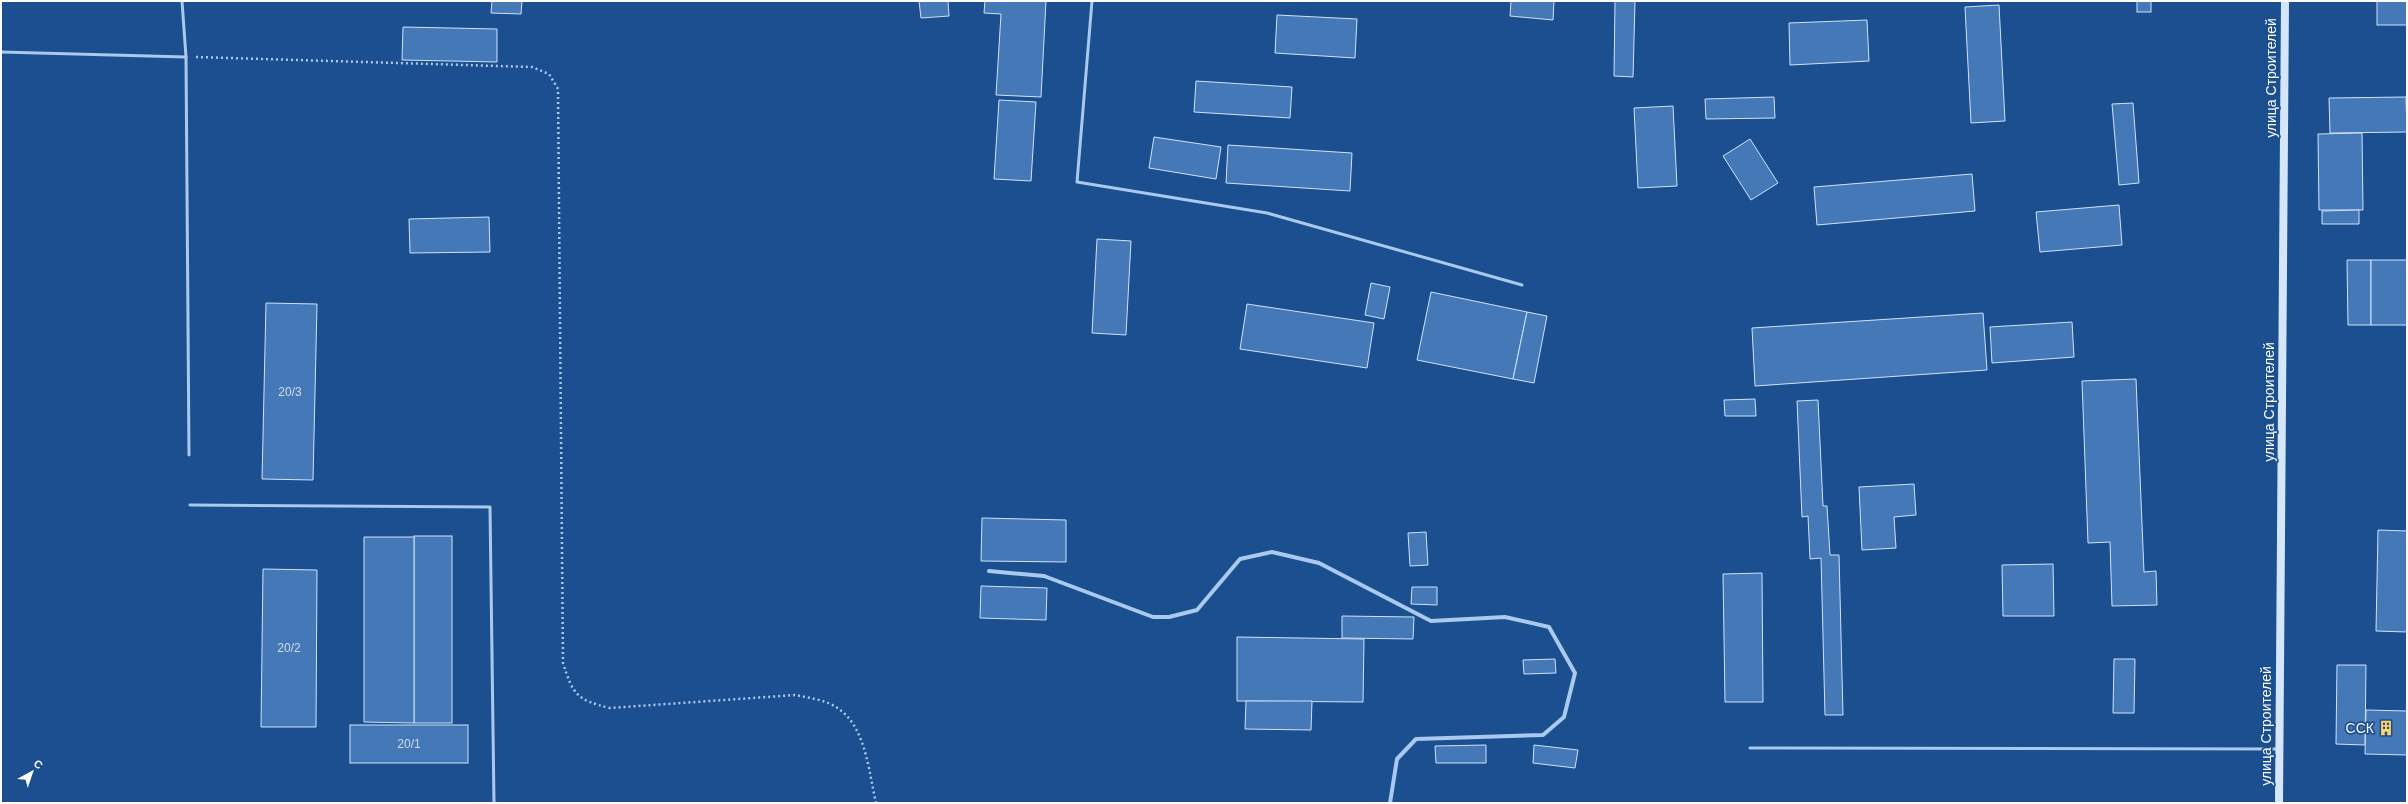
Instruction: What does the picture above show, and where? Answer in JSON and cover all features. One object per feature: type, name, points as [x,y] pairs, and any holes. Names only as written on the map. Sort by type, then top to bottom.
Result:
[{"type":"main road","name":"улица Строителей","points":[[2279,803],[2285,1]]},
{"type":"street","points":[[989,571],[1044,576],[1152,617],[1169,617],[1196,610],[1240,559],[1272,552],[1319,563],[1431,621],[1505,617],[1549,627],[1575,673],[1564,717],[1543,735],[1416,739],[1397,759],[1390,803]]},
{"type":"lane","points":[[182,1],[186,57],[189,455]]},
{"type":"lane","points":[[1092,1],[1077,182],[1267,213],[1522,285]]},
{"type":"lane","points":[[1,52],[186,57]]},
{"type":"lane","points":[[190,505],[490,507],[494,803]]},
{"type":"lane","points":[[1750,748],[2279,749]]},
{"type":"path","points":[[186,57],[532,67],[549,74],[558,89],[563,664],[571,687],[586,702],[610,708],[795,695],[818,699],[839,709],[852,723],[862,742],[876,803]]},
{"type":"building","points":[[492,1],[522,1],[521,14],[491,13]]},
{"type":"building","points":[[919,1],[948,1],[949,16],[921,18]]},
{"type":"building","points":[[985,1],[1046,1],[1041,97],[996,95],[1001,14],[984,13]]},
{"type":"building","points":[[1511,1],[1554,1],[1553,20],[1510,16]]},
{"type":"building","points":[[1615,1],[1635,1],[1633,77],[1614,76]]},
{"type":"building","points":[[2137,1],[2151,1],[2151,12],[2137,12]]},
{"type":"building","points":[[2377,1],[2407,1],[2407,25],[2377,25]]},
{"type":"building","points":[[1999,5],[2005,121],[1971,123],[1965,7]]},
{"type":"building","points":[[1277,15],[1357,19],[1355,58],[1275,53]]},
{"type":"building","points":[[1867,20],[1869,61],[1790,65],[1789,23]]},
{"type":"building","points":[[403,27],[497,29],[497,62],[402,60]]},
{"type":"building","points":[[1196,81],[1292,87],[1290,118],[1194,112]]},
{"type":"building","points":[[1774,97],[1775,118],[1706,119],[1705,99]]},
{"type":"building","points":[[2406,97],[2407,132],[2330,133],[2329,98]]},
{"type":"building","points":[[999,100],[1036,102],[1031,181],[994,179]]},
{"type":"building","points":[[2133,103],[2139,183],[2119,185],[2112,104]]},
{"type":"building","points":[[1673,106],[1677,186],[1638,188],[1634,108]]},
{"type":"building","points":[[2362,133],[2363,210],[2319,210],[2318,134]]},
{"type":"building","points":[[1154,137],[1221,147],[1216,179],[1149,168]]},
{"type":"building","points":[[1750,139],[1778,183],[1751,200],[1723,156]]},
{"type":"building","points":[[1228,145],[1352,153],[1350,191],[1226,183]]},
{"type":"building","points":[[1972,174],[1975,211],[1817,225],[1814,187]]},
{"type":"building","points":[[2119,205],[2122,245],[2040,252],[2036,212]]},
{"type":"building","points":[[2359,210],[2359,224],[2322,224],[2322,211]]},
{"type":"building","points":[[489,217],[490,252],[410,253],[409,219]]},
{"type":"building","points":[[1097,239],[1131,241],[1126,335],[1092,333]]},
{"type":"building","points":[[2347,260],[2371,260],[2371,325],[2348,325]]},
{"type":"building","points":[[2371,260],[2407,260],[2407,325],[2371,325]]},
{"type":"building","points":[[1371,283],[1390,287],[1384,319],[1365,315]]},
{"type":"building","points":[[1431,292],[1527,312],[1513,379],[1417,360]]},
{"type":"building","points":[[266,303],[317,304],[313,480],[262,479]]},
{"type":"building","points":[[1247,304],[1374,323],[1367,368],[1240,349]]},
{"type":"building","points":[[1527,312],[1547,316],[1534,383],[1513,379]]},
{"type":"building","points":[[1983,313],[1987,370],[1755,386],[1752,328]]},
{"type":"building","points":[[2072,322],[2074,357],[1992,363],[1990,327]]},
{"type":"building","points":[[2136,379],[2144,572],[2156,571],[2157,605],[2112,606],[2110,542],[2088,543],[2082,381]]},
{"type":"building","points":[[1755,399],[1756,416],[1725,416],[1724,400]]},
{"type":"building","points":[[1818,400],[1823,506],[1827,506],[1830,555],[1839,555],[1843,715],[1825,715],[1821,558],[1810,559],[1808,516],[1802,517],[1797,401]]},
{"type":"building","points":[[1914,484],[1916,515],[1894,517],[1896,548],[1862,550],[1859,487]]},
{"type":"building","points":[[982,518],[1066,520],[1066,562],[981,561]]},
{"type":"building","points":[[2378,530],[2407,531],[2407,632],[2376,631]]},
{"type":"building","points":[[1426,532],[1428,565],[1410,566],[1408,533]]},
{"type":"building","points":[[414,536],[452,536],[452,723],[414,723]]},
{"type":"building","points":[[364,537],[414,537],[414,723],[364,722]]},
{"type":"building","points":[[2053,564],[2054,616],[2003,616],[2002,565]]},
{"type":"building","points":[[263,569],[317,570],[316,727],[261,727]]},
{"type":"building","points":[[1762,573],[1763,702],[1725,702],[1723,574]]},
{"type":"building","points":[[981,586],[1047,588],[1046,620],[980,618]]},
{"type":"building","points":[[1412,587],[1437,587],[1437,605],[1411,604]]},
{"type":"building","points":[[1342,616],[1414,617],[1413,639],[1342,638]]},
{"type":"building","points":[[1237,637],[1364,639],[1363,702],[1237,701]]},
{"type":"building","points":[[1555,659],[1556,673],[1524,674],[1523,660]]},
{"type":"building","points":[[2114,659],[2135,659],[2134,713],[2113,713]]},
{"type":"building","points":[[2337,665],[2366,665],[2365,745],[2336,744]]},
{"type":"building","points":[[1246,701],[1312,701],[1311,730],[1245,729]]},
{"type":"building","name":"ССК","points":[[2366,710],[2407,711],[2407,755],[2365,754]]},
{"type":"building","points":[[350,725],[468,725],[468,763],[350,763]]},
{"type":"building","points":[[1486,745],[1486,763],[1436,763],[1435,746]]},
{"type":"building","points":[[1534,745],[1578,750],[1575,768],[1533,763]]},
{"type":"place","name":"ССК","points":[[2386,728]]}]
